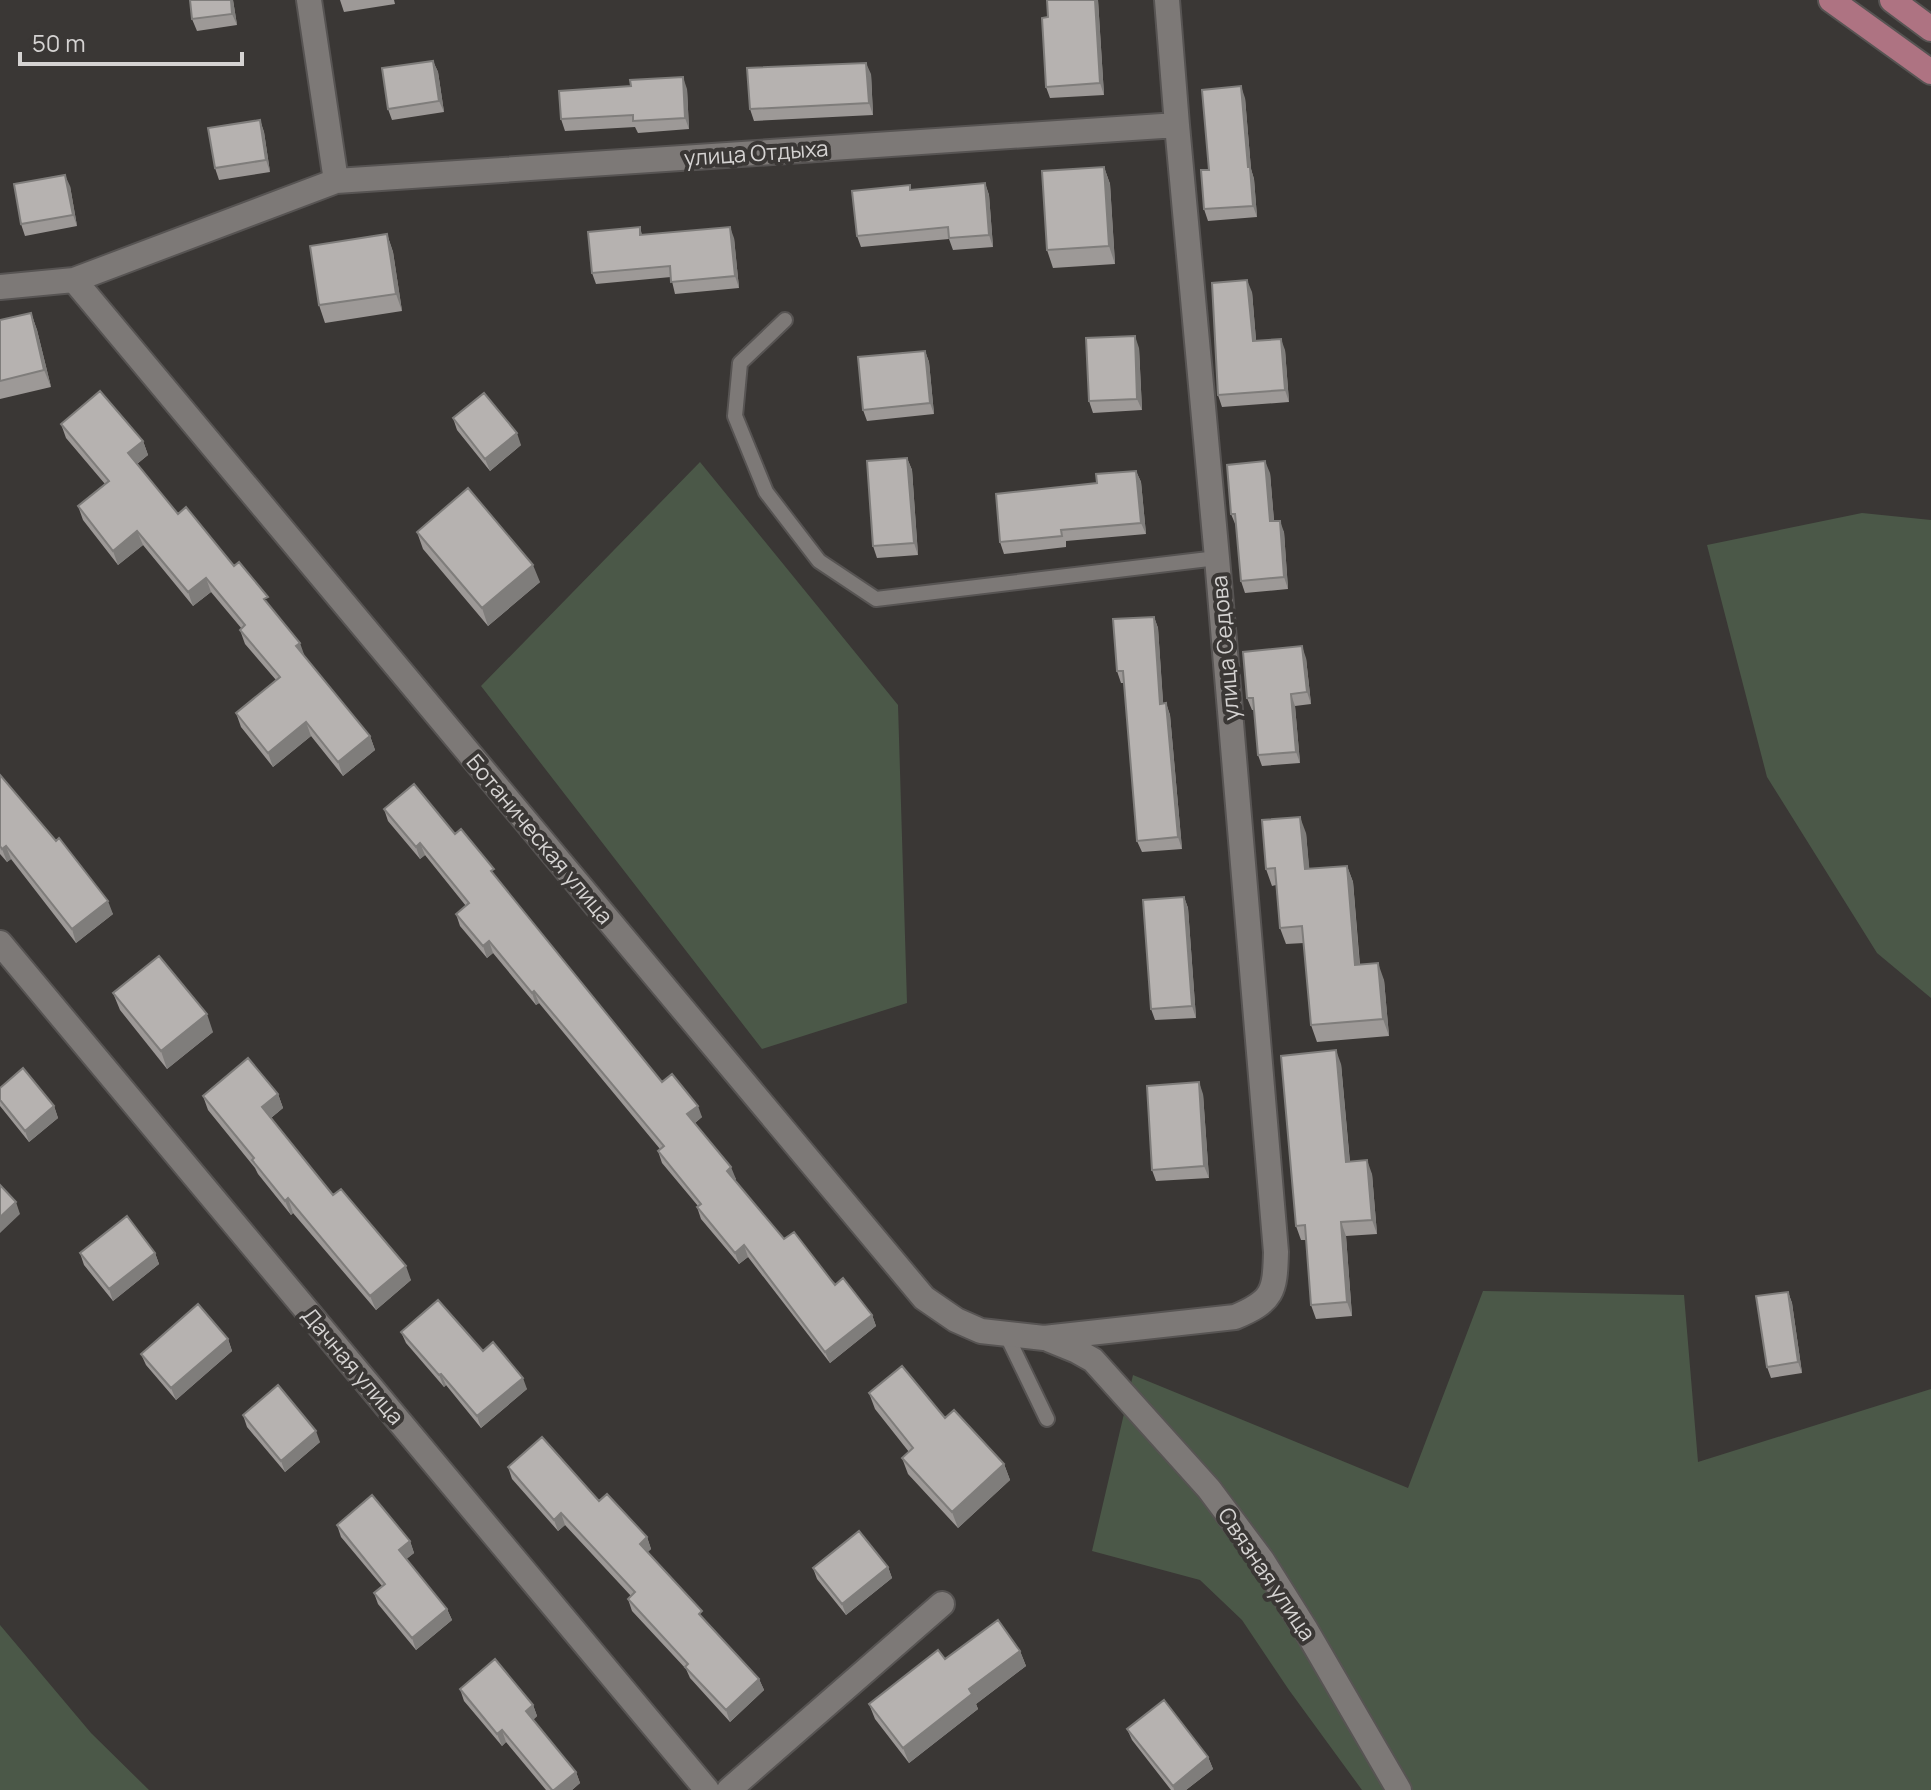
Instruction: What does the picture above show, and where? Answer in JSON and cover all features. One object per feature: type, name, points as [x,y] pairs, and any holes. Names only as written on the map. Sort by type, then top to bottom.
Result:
[{"type":"main road","points":[[1831,0],[1931,72]]},
{"type":"main road","points":[[1892,0],[1931,29]]},
{"type":"street","points":[[309,0],[336,181]]},
{"type":"street","name":"улица Седова","points":[[1044,1338],[1235,1317],[1254,1309],[1269,1296],[1275,1278],[1276,1252],[1167,0]]},
{"type":"street","name":"улица Отдыха","points":[[0,287],[74,280],[336,181],[1177,125]]},
{"type":"street","name":"Ботаническая улица","points":[[74,280],[924,1298],[956,1320],[981,1331],[1044,1338]]},
{"type":"street","name":"Дачная улица","points":[[0,943],[707,1790]]},
{"type":"street","name":"Связная улица","points":[[1044,1338],[1093,1360],[1209,1489],[1262,1560],[1399,1790]]},
{"type":"street","points":[[729,1790],[942,1604]]},
{"type":"lane","points":[[785,320],[740,363],[735,416],[766,492],[819,561],[876,599],[1217,558]]},
{"type":"lane","points":[[1006,1334],[1047,1419]]},
{"type":"green space","points":[[700,462],[898,705],[907,1003],[762,1049],[481,686]]},
{"type":"green space","points":[[1862,513],[1931,520],[1931,998],[1877,953],[1767,777],[1707,545]]},
{"type":"green space","points":[[1483,1291],[1684,1295],[1698,1462],[1931,1389],[1931,1790],[1362,1790],[1242,1620],[1200,1580],[1092,1551],[1133,1375],[1408,1488]]},
{"type":"green space","points":[[0,1625],[91,1733],[149,1790],[0,1790]]},
{"type":"building","points":[[190,0],[231,0],[232,14],[192,19]]},
{"type":"building","points":[[1047,0],[1095,0],[1100,83],[1046,87],[1042,18],[1048,17]]},
{"type":"building","points":[[433,61],[439,101],[388,109],[382,68]]},
{"type":"building","points":[[866,63],[869,103],[750,109],[747,68]]},
{"type":"building","points":[[683,77],[685,118],[633,121],[633,115],[561,119],[559,91],[631,86],[630,80]]},
{"type":"building","points":[[1241,86],[1253,206],[1204,209],[1201,170],[1209,170],[1202,90]]},
{"type":"building","points":[[260,120],[266,160],[215,168],[208,128]]},
{"type":"building","points":[[1104,167],[1109,246],[1047,250],[1042,171]]},
{"type":"building","points":[[65,175],[73,215],[21,224],[14,184]]},
{"type":"building","points":[[985,183],[989,235],[949,238],[948,227],[857,236],[852,191],[910,185],[910,190]]},
{"type":"building","points":[[640,227],[640,235],[730,227],[735,276],[671,282],[670,266],[592,273],[588,232]]},
{"type":"building","points":[[387,234],[396,294],[319,305],[310,246]]},
{"type":"building","points":[[1247,280],[1253,341],[1281,339],[1285,390],[1218,395],[1212,283]]},
{"type":"building","points":[[31,313],[44,370],[0,381],[0,320]]},
{"type":"building","points":[[1135,336],[1137,399],[1089,401],[1086,338]]},
{"type":"building","points":[[925,351],[930,403],[863,410],[858,357]]},
{"type":"building","points":[[100,391],[143,441],[128,453],[178,514],[186,507],[234,566],[239,562],[300,643],[296,646],[370,736],[338,762],[306,722],[268,753],[236,713],[280,677],[240,630],[245,625],[206,578],[188,592],[137,531],[113,551],[78,506],[109,481],[61,424]]},
{"type":"building","points":[[484,393],[517,433],[485,459],[453,418]]},
{"type":"building","points":[[907,458],[914,543],[873,546],[867,461]]},
{"type":"building","points":[[1265,461],[1270,521],[1280,521],[1284,577],[1241,581],[1227,465]]},
{"type":"building","points":[[1136,471],[1141,523],[1061,530],[1062,536],[1000,542],[996,494],[1097,483],[1096,474]]},
{"type":"building","points":[[468,488],[533,565],[482,608],[417,532]]},
{"type":"building","points":[[1154,617],[1160,704],[1166,703],[1178,837],[1137,841],[1123,671],[1117,671],[1113,619]]},
{"type":"building","points":[[1302,646],[1307,692],[1291,694],[1296,752],[1258,755],[1253,698],[1247,698],[1243,652]]},
{"type":"building","points":[[0,775],[56,841],[59,838],[108,901],[72,929],[6,846],[2,849],[0,846]]},
{"type":"building","points":[[414,784],[455,834],[461,829],[494,869],[491,871],[662,1082],[672,1074],[698,1106],[687,1114],[731,1167],[727,1171],[784,1239],[794,1232],[835,1285],[843,1278],[872,1315],[825,1352],[744,1245],[735,1253],[697,1207],[701,1204],[658,1151],[664,1146],[534,991],[532,993],[489,941],[483,946],[456,914],[469,903],[420,843],[416,847],[384,809]]},
{"type":"building","points":[[1300,817],[1305,869],[1347,866],[1355,965],[1378,963],[1383,1019],[1311,1025],[1302,926],[1280,928],[1275,868],[1266,869],[1262,820]]},
{"type":"building","points":[[1184,897],[1192,1006],[1151,1009],[1143,900]]},
{"type":"building","points":[[159,956],[207,1014],[161,1051],[113,993]]},
{"type":"building","points":[[1336,1050],[1346,1162],[1367,1160],[1372,1220],[1341,1222],[1347,1302],[1311,1305],[1305,1225],[1296,1226],[1281,1056]]},
{"type":"building","points":[[248,1058],[278,1094],[262,1107],[333,1195],[341,1189],[406,1266],[370,1296],[288,1198],[285,1201],[203,1096]]},
{"type":"building","points":[[23,1068],[54,1106],[25,1131],[0,1100],[0,1088]]},
{"type":"building","points":[[1199,1082],[1204,1166],[1152,1170],[1147,1086]]},
{"type":"building","points":[[0,1185],[16,1202],[0,1217]]},
{"type":"building","points":[[127,1216],[155,1253],[109,1289],[80,1253]]},
{"type":"building","points":[[1788,1292],[1798,1362],[1767,1367],[1756,1296]]},
{"type":"building","points":[[438,1300],[483,1351],[493,1342],[523,1378],[477,1416],[401,1332]]},
{"type":"building","points":[[198,1304],[228,1339],[171,1388],[141,1354]]},
{"type":"building","points":[[902,1366],[945,1418],[954,1410],[1004,1464],[952,1512],[902,1458],[913,1448],[869,1393]]},
{"type":"building","points":[[278,1385],[316,1431],[281,1461],[243,1415]]},
{"type":"building","points":[[542,1437],[599,1501],[607,1494],[647,1537],[640,1544],[759,1679],[726,1710],[628,1599],[635,1592],[561,1513],[554,1520],[508,1467]]},
{"type":"building","points":[[372,1495],[410,1541],[399,1550],[447,1609],[412,1638],[374,1593],[385,1584],[337,1525]]},
{"type":"building","points":[[859,1531],[888,1567],[842,1604],[813,1568]]},
{"type":"building","points":[[998,1620],[1020,1651],[969,1689],[972,1694],[903,1748],[869,1704],[938,1650],[945,1659]]},
{"type":"building","points":[[495,1659],[533,1705],[526,1711],[576,1772],[554,1790],[502,1730],[497,1734],[460,1689]]},
{"type":"building","points":[[1164,1700],[1208,1757],[1173,1786],[1127,1729]]}]
